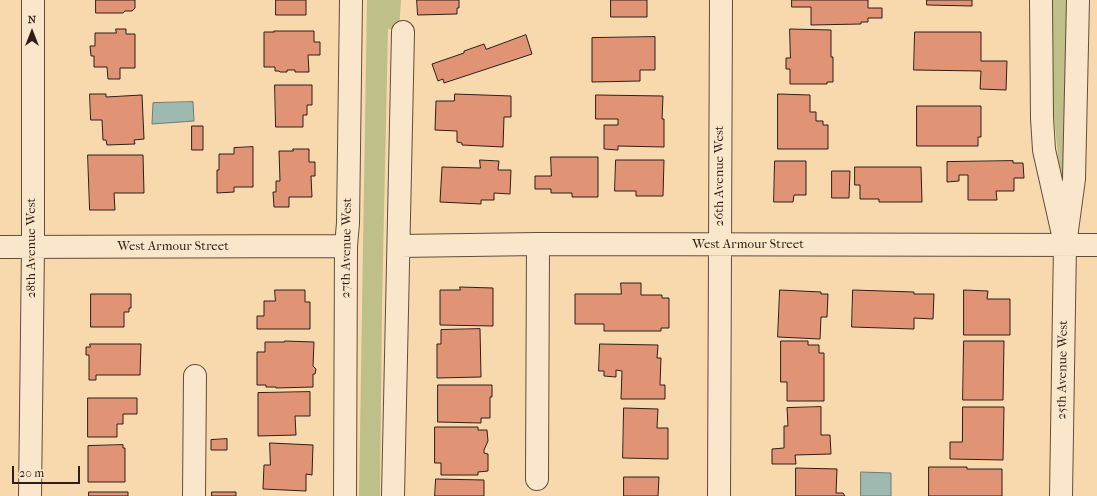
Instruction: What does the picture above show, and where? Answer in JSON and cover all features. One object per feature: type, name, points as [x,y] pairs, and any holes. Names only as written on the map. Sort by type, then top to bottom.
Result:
[{"type":"street","name":"28th Avenue West","points":[[30,496],[33,247],[33,0]]},
{"type":"street","name":"27th Avenue West","points":[[345,496],[346,246],[348,222],[351,0]]},
{"type":"street","name":"26th Avenue West","points":[[720,496],[721,0]]},
{"type":"street","name":"25th Avenue West","points":[[1041,0],[1042,118],[1044,150],[1065,245]]},
{"type":"street","name":"25th Avenue West","points":[[1061,496],[1065,245],[1074,179],[1078,0]]},
{"type":"street","points":[[393,496],[403,32]]},
{"type":"street","name":"West Armour Street","points":[[398,246],[538,244],[1097,245]]},
{"type":"street","points":[[537,479],[538,244]]},
{"type":"street","name":"West Armour Street","points":[[0,247],[346,246]]},
{"type":"street","points":[[194,496],[195,376]]},
{"type":"green space","points":[[367,0],[401,0],[399,31],[388,29],[382,305],[380,496],[359,496]]},
{"type":"green space","points":[[1053,0],[1073,0],[1071,97],[1062,194],[1052,97]]},
{"type":"water","points":[[193,102],[194,121],[152,124],[153,103]]},
{"type":"water","points":[[861,472],[891,473],[891,496],[861,496]]},
{"type":"building","points":[[96,0],[135,0],[135,8],[132,11],[125,11],[123,13],[96,13]]},
{"type":"building","points":[[276,0],[306,0],[306,15],[276,15]]},
{"type":"building","points":[[417,0],[459,0],[459,8],[457,8],[457,14],[418,15]]},
{"type":"building","points":[[611,0],[647,0],[647,17],[611,17]]},
{"type":"building","points":[[792,0],[868,0],[868,8],[882,8],[882,18],[868,18],[868,22],[861,22],[861,24],[811,25],[811,7],[792,7]]},
{"type":"building","points":[[927,0],[972,0],[972,6],[927,5]]},
{"type":"building","points":[[116,29],[126,29],[126,34],[135,34],[135,68],[120,68],[120,79],[108,79],[107,67],[94,67],[94,56],[91,56],[90,46],[95,46],[95,33],[116,33]]},
{"type":"building","points":[[790,29],[831,30],[833,82],[827,82],[827,84],[790,84],[790,69],[786,69],[786,58],[790,58]]},
{"type":"building","points":[[314,31],[314,42],[320,42],[320,55],[308,55],[309,72],[295,72],[295,70],[287,70],[287,72],[280,72],[275,71],[275,67],[264,67],[264,32]]},
{"type":"building","points":[[915,32],[981,32],[981,61],[1007,61],[1006,90],[980,89],[981,71],[914,70]]},
{"type":"building","points":[[526,35],[532,54],[444,83],[443,79],[438,81],[432,64],[464,53],[464,51],[484,44],[486,49]]},
{"type":"building","points":[[655,37],[655,70],[640,70],[640,81],[592,82],[592,38]]},
{"type":"building","points":[[275,85],[312,85],[312,105],[307,105],[307,115],[303,115],[303,127],[276,127]]},
{"type":"building","points":[[90,94],[106,94],[106,97],[142,95],[144,139],[134,140],[135,144],[107,145],[106,140],[103,140],[102,120],[91,120]]},
{"type":"building","points":[[455,94],[511,96],[511,117],[504,117],[503,147],[462,145],[462,143],[457,142],[457,131],[435,130],[436,101],[454,101]]},
{"type":"building","points":[[778,94],[810,95],[810,112],[816,112],[816,121],[823,121],[823,125],[828,125],[828,149],[778,149]]},
{"type":"building","points":[[596,95],[663,96],[662,119],[664,119],[664,147],[618,146],[618,150],[604,149],[604,125],[618,125],[618,119],[596,119]]},
{"type":"building","points":[[917,106],[981,106],[981,137],[978,137],[978,146],[917,146]]},
{"type":"building","points":[[192,126],[203,126],[203,150],[192,150]]},
{"type":"building","points":[[253,147],[253,187],[234,187],[234,192],[217,193],[219,154],[234,154],[234,148]]},
{"type":"building","points":[[293,149],[309,149],[309,162],[315,162],[315,176],[311,176],[312,197],[289,197],[289,207],[274,207],[273,192],[276,192],[276,181],[280,181],[279,151],[293,151]]},
{"type":"building","points":[[88,155],[143,155],[144,193],[114,193],[115,210],[90,210]]},
{"type":"building","points":[[551,157],[598,157],[598,197],[572,197],[572,193],[551,193],[551,189],[535,189],[535,176],[551,176]]},
{"type":"building","points":[[480,160],[499,161],[498,170],[511,170],[510,194],[494,193],[494,200],[481,200],[481,204],[440,202],[442,167],[480,168]]},
{"type":"building","points":[[616,160],[664,160],[663,196],[636,196],[636,191],[615,191]]},
{"type":"building","points":[[775,161],[806,161],[806,195],[794,195],[793,202],[774,202]]},
{"type":"building","points":[[1013,161],[1013,163],[1023,163],[1024,178],[1014,178],[1014,191],[996,191],[997,200],[968,200],[968,175],[959,175],[959,181],[947,182],[947,162]]},
{"type":"building","points":[[855,167],[921,167],[922,202],[879,202],[879,199],[860,199],[860,185],[855,185]]},
{"type":"building","points":[[832,171],[850,171],[849,198],[832,198]]},
{"type":"building","points":[[621,283],[641,283],[641,295],[662,295],[662,298],[669,298],[669,328],[661,328],[661,331],[604,331],[604,324],[575,324],[575,294],[621,294]]},
{"type":"building","points":[[460,287],[493,288],[493,326],[440,325],[440,290],[460,290]]},
{"type":"building","points":[[275,290],[305,290],[305,302],[310,302],[310,329],[257,329],[257,316],[264,316],[264,301],[275,301]]},
{"type":"building","points":[[780,290],[821,292],[821,294],[828,294],[827,317],[821,317],[820,339],[778,337]]},
{"type":"building","points":[[853,290],[934,294],[933,319],[914,318],[914,329],[852,327]]},
{"type":"building","points":[[964,290],[988,291],[987,299],[1010,299],[1010,335],[964,335]]},
{"type":"building","points":[[91,294],[131,294],[131,308],[129,308],[129,312],[124,312],[124,327],[91,327]]},
{"type":"building","points":[[480,329],[481,377],[437,378],[437,344],[441,344],[441,330]]},
{"type":"building","points":[[781,341],[808,341],[808,345],[819,345],[819,353],[824,353],[824,401],[787,401],[787,382],[781,382]]},
{"type":"building","points":[[964,341],[1004,341],[1003,400],[963,400]]},
{"type":"building","points":[[265,342],[314,342],[313,366],[316,369],[315,374],[313,374],[313,387],[276,388],[266,387],[266,385],[257,385],[257,352],[265,352]]},
{"type":"building","points":[[90,344],[141,344],[140,375],[96,375],[96,380],[89,380],[89,355],[86,355],[86,347],[90,347]]},
{"type":"building","points":[[600,344],[658,345],[657,358],[661,358],[660,385],[665,385],[665,399],[621,399],[622,371],[616,370],[616,377],[604,376],[604,371],[599,371]]},
{"type":"building","points":[[438,385],[492,385],[492,397],[490,397],[490,418],[481,418],[481,423],[438,422]]},
{"type":"building","points":[[310,392],[310,416],[295,416],[296,435],[258,436],[258,393]]},
{"type":"building","points":[[88,398],[137,398],[137,414],[123,414],[123,424],[117,424],[117,437],[88,437]]},
{"type":"building","points":[[821,407],[821,435],[830,435],[831,454],[795,455],[796,464],[772,464],[772,449],[784,448],[784,426],[788,426],[787,408]]},
{"type":"building","points":[[963,407],[1004,407],[1003,460],[950,459],[950,442],[962,442]]},
{"type":"building","points":[[624,408],[658,409],[657,428],[668,428],[668,459],[623,458]]},
{"type":"building","points":[[435,427],[478,427],[478,430],[487,430],[488,441],[484,453],[488,454],[488,471],[478,472],[478,475],[441,475],[441,463],[435,463]]},
{"type":"building","points":[[227,439],[227,450],[211,450],[211,440]]},
{"type":"building","points":[[270,443],[313,445],[312,475],[306,474],[306,491],[263,489],[264,465],[270,465]]},
{"type":"building","points":[[123,445],[123,448],[125,448],[125,482],[88,482],[88,446]]},
{"type":"building","points":[[929,467],[1002,469],[1002,496],[929,496]]},
{"type":"building","points":[[796,468],[837,469],[836,493],[843,493],[845,496],[796,496]]},
{"type":"building","points":[[624,477],[659,477],[658,496],[624,496]]},
{"type":"building","points":[[436,479],[484,480],[484,496],[435,496]]},
{"type":"building","points":[[89,492],[128,492],[128,496],[89,496]]},
{"type":"building","points":[[212,492],[236,492],[236,496],[212,496]]}]
